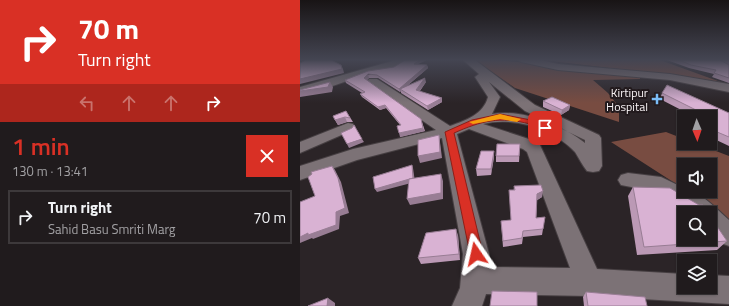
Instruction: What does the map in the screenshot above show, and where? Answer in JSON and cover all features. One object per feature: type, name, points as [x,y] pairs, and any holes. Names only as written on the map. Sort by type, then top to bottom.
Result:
[{"type":"street","points":[[300,91],[324,86],[358,74]]},
{"type":"street","points":[[300,173],[353,155],[449,132],[482,117],[493,103],[494,97],[477,74]]},
{"type":"street","points":[[471,123],[500,116],[534,122],[568,139],[580,149],[592,166],[593,138],[530,108],[486,74]]},
{"type":"street","points":[[642,74],[670,77],[729,88]]},
{"type":"street","points":[[373,81],[389,94],[406,103],[449,132],[476,254],[475,280],[467,306]]},
{"type":"street","points":[[471,123],[529,145],[534,149],[589,282]]},
{"type":"street","points":[[300,148],[348,127]]},
{"type":"street","points":[[628,180],[661,185],[698,206]]},
{"type":"street","points":[[717,220],[729,228]]},
{"type":"street","points":[[717,223],[729,235]]},
{"type":"street","points":[[475,280],[589,282],[729,290]]},
{"type":"shaded area","points":[[495,74],[618,74],[640,77],[640,79],[593,80],[608,93],[619,107],[619,122],[515,88]]},
{"type":"shaded area","points":[[662,74],[699,74],[729,85],[693,78]]},
{"type":"shaded area","points":[[666,132],[677,136],[677,150],[713,150],[729,156],[729,221],[717,212],[717,206],[708,206],[697,198],[717,198],[717,158],[677,158],[677,184],[611,142]]},
{"type":"building","points":[[300,74],[320,74],[300,79]]},
{"type":"building","points":[[360,74],[368,74],[364,78],[421,119],[423,128],[399,133],[397,126],[401,125],[385,105],[378,107],[360,94],[365,92],[345,80]]},
{"type":"building","points":[[371,74],[416,74],[399,89],[377,75]]},
{"type":"building","points":[[718,74],[729,74],[729,78]]},
{"type":"building","points":[[425,78],[416,90],[442,98],[427,106],[400,89]]},
{"type":"building","points":[[330,82],[328,87],[300,91],[300,90]]},
{"type":"building","points":[[667,85],[729,113],[729,137],[717,132],[717,110],[696,110],[662,93]]},
{"type":"building","points":[[552,97],[570,105],[562,110],[543,101]]},
{"type":"building","points":[[346,111],[350,118],[345,117],[335,120],[333,116]]},
{"type":"building","points":[[354,125],[362,139],[347,144],[341,133],[352,128]]},
{"type":"building","points":[[439,135],[440,152],[418,156],[418,140]]},
{"type":"building","points":[[497,144],[520,144],[519,156],[496,156]]},
{"type":"building","points":[[481,151],[494,151],[491,169],[476,169]]},
{"type":"building","points":[[412,165],[413,178],[375,189],[373,177]]},
{"type":"building","points":[[332,166],[338,178],[345,208],[336,212],[336,225],[308,235],[308,233],[300,237],[300,202],[315,196],[308,177],[312,174],[311,172]]},
{"type":"building","points":[[441,174],[441,193],[407,199],[409,179]]},
{"type":"building","points":[[541,185],[543,191],[537,194],[536,218],[545,217],[543,229],[523,231],[522,238],[503,241],[501,221],[511,220],[509,190],[515,190],[514,186]]},
{"type":"building","points":[[633,187],[670,188],[677,192],[677,198],[687,198],[699,205],[703,205],[677,206],[677,245],[644,247]]},
{"type":"building","points":[[717,226],[727,241],[717,242]]},
{"type":"building","points":[[456,229],[459,254],[418,258],[426,233]]},
{"type":"building","points":[[492,291],[537,292],[537,306],[490,306]]},
{"type":"building","points":[[586,292],[645,297],[647,306],[588,306]]},
{"type":"building","points":[[328,298],[327,306],[308,306]]},
{"type":"slow traffic","points":[[473,122],[500,116],[517,119]]},
{"type":"place","name":"Kirtipur Hospital","points":[[657,99]]},
{"type":"route","points":[[476,254],[474,238],[449,132],[474,121],[500,116],[534,122],[545,128]]}]
